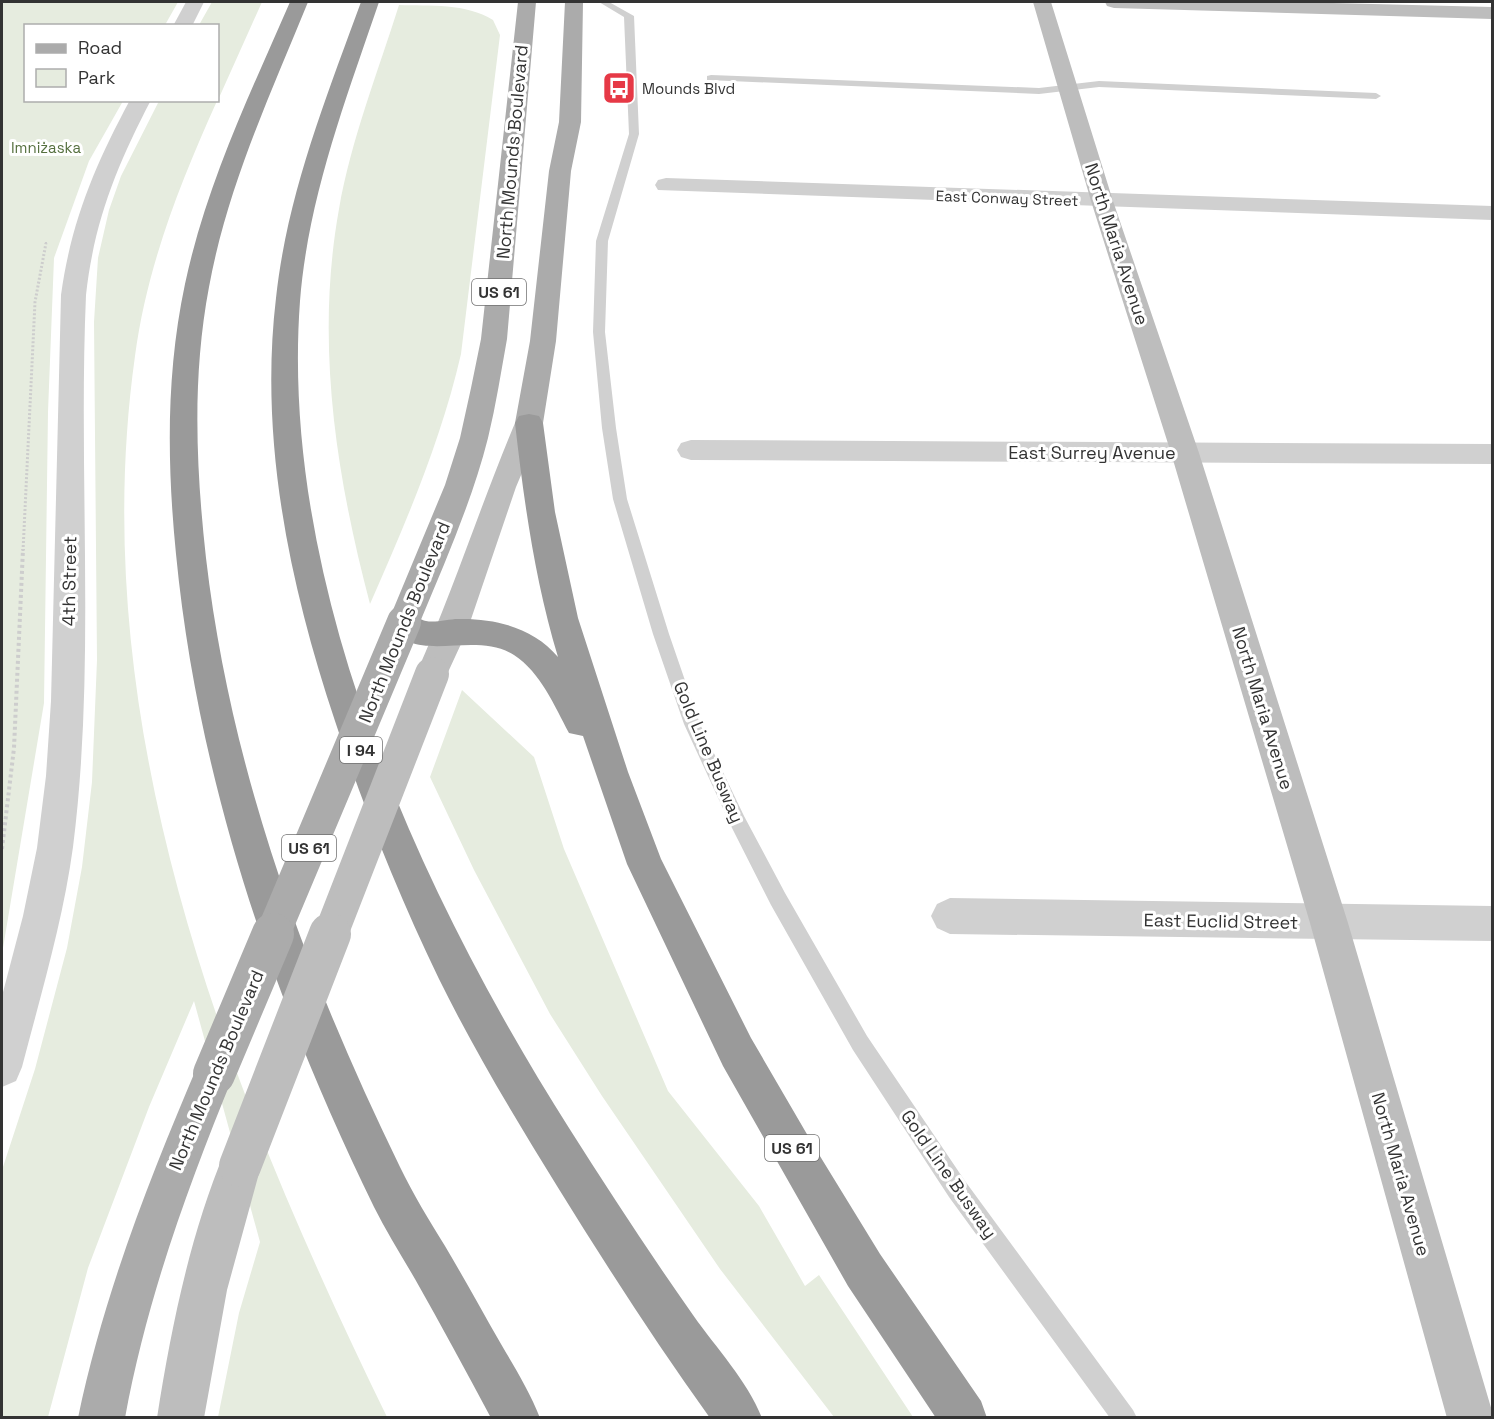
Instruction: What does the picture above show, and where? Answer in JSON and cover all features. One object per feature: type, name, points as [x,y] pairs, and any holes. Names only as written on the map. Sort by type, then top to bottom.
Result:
[{"type":"highway","points":[[299,2],[237,146],[214,212],[196,287],[186,370],[183,465],[192,584],[213,707],[251,847],[298,987],[388,1189],[517,1418]]},
{"type":"highway","name":"I 94","points":[[370,2],[316,157],[304,200],[288,299],[285,360],[286,425],[300,530],[316,603],[334,670],[366,763],[406,865],[463,987],[531,1107],[621,1249],[739,1418]]},
{"type":"highway","name":"US 61","points":[[529,423],[540,512],[562,618],[611,772],[645,864],[737,1052],[864,1270],[964,1418]]},
{"type":"highway","points":[[404,622],[420,634],[465,630],[500,636],[520,643],[537,654],[558,684],[611,772]]},
{"type":"main road","name":"North Mounds Boulevard","points":[[101,1418],[126,1309],[145,1246],[214,1074],[454,499],[473,439],[486,388],[494,339],[527,2]]},
{"type":"main road","name":"US 61","points":[[529,423],[543,341],[560,171],[570,122],[574,2]]},
{"type":"street","points":[[183,24],[195,2]]},
{"type":"street","name":"North Maria Avenue","points":[[1042,2],[1070,87],[1102,201],[1185,453],[1329,923],[1471,1418]]},
{"type":"street","points":[[1114,2],[1241,3],[1492,13]]},
{"type":"street","name":"4th Street","points":[[2,1067],[17,1016],[46,894],[63,777],[67,701],[72,328],[75,276],[87,217],[99,184],[140,102]]},
{"type":"street","name":"East Conway Street","points":[[666,185],[1492,213]]},
{"type":"street","points":[[180,1418],[196,1324],[213,1255],[240,1166],[432,674],[451,631],[502,487],[529,423]]},
{"type":"street","name":"East Surrey Avenue","points":[[691,450],[1492,454]]},
{"type":"street","name":"East Euclid Street","points":[[950,916],[1492,924]]},
{"type":"lane","name":"Gold Line Busway","points":[[603,2],[629,16],[634,134],[602,241],[599,332],[609,428],[620,499],[661,634],[692,724],[738,822],[778,899],[860,1043],[957,1189],[1125,1418]]},
{"type":"lane","points":[[711,78],[1039,91],[1099,84],[1376,96]]},
{"type":"green space","name":"Imniżaska","points":[[2,2],[178,2],[166,24],[24,24],[24,102],[122,102],[89,161],[54,258],[48,412],[44,703],[2,954]]},
{"type":"green space","points":[[212,2],[262,2],[219,98],[219,24],[200,24]]},
{"type":"green space","points":[[399,5],[460,8],[471,11],[493,20],[500,35],[461,354],[433,450],[370,604],[347,507],[339,457],[329,358],[329,309],[332,259],[344,183],[350,157]]},
{"type":"green space","points":[[158,102],[217,102],[190,163],[167,225],[156,257],[140,323],[135,356],[124,495],[130,632],[150,769],[182,903],[224,1036],[273,1166],[328,1293],[387,1417],[218,1417],[239,1313],[260,1242],[194,1001],[149,1107],[88,1268],[48,1417],[2,1418],[2,1170],[35,1069],[67,948],[82,867],[92,782],[97,660],[94,322],[98,258],[109,210],[121,176]]},
{"type":"green space","points":[[462,690],[534,757],[564,849],[668,1091],[759,1206],[805,1286],[819,1275],[913,1417],[834,1417],[720,1269],[602,1096],[550,1014],[474,870],[430,777]]},
{"type":"place","name":"Mounds Blvd","points":[[619,88]]}]
